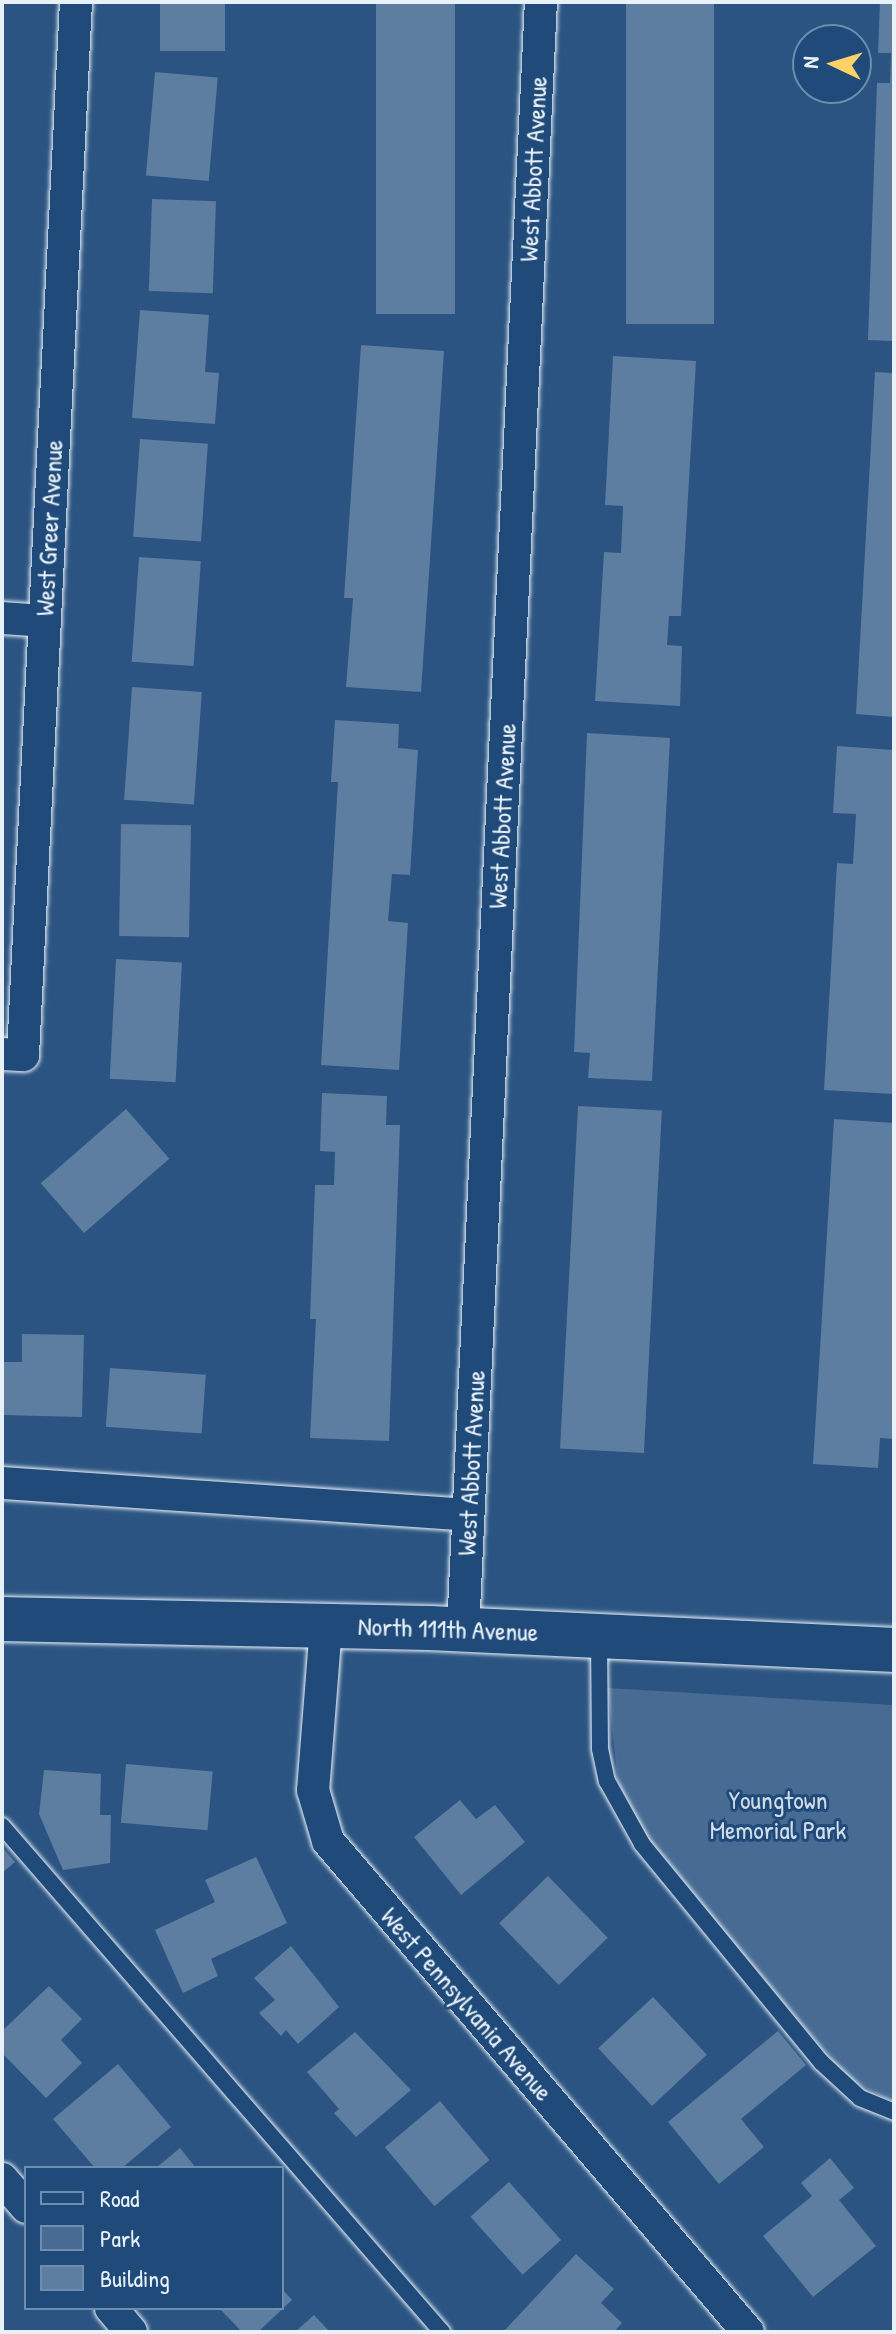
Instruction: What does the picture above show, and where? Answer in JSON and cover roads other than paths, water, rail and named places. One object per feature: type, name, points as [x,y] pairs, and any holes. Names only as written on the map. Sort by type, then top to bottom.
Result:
[{"type":"street","name":"West Greer Avenue","points":[[13,1054],[45,621],[76,2]]},
{"type":"street","name":"West Abbott Avenue","points":[[463,1630],[541,2]]},
{"type":"street","points":[[2,618],[45,621]]},
{"type":"street","points":[[2,1483],[468,1515]]},
{"type":"street","name":"North 111th Avenue","points":[[2,1619],[599,1634],[894,1650]]},
{"type":"street","name":"West Pennsylvania Avenue","points":[[326,1626],[313,1790],[328,1841],[748,2332]]},
{"type":"street","points":[[2,2179],[24,2205]]},
{"type":"street","points":[[113,2310],[131,2332]]},
{"type":"lane","points":[[599,1634],[597,1699],[602,1760],[607,1781],[642,1844],[821,2062],[860,2098],[894,2112]]},
{"type":"lane","points":[[2,1826],[442,2332]]},
{"type":"park label","name":"Youngtown Memorial Park","points":[[778,1815]]}]
